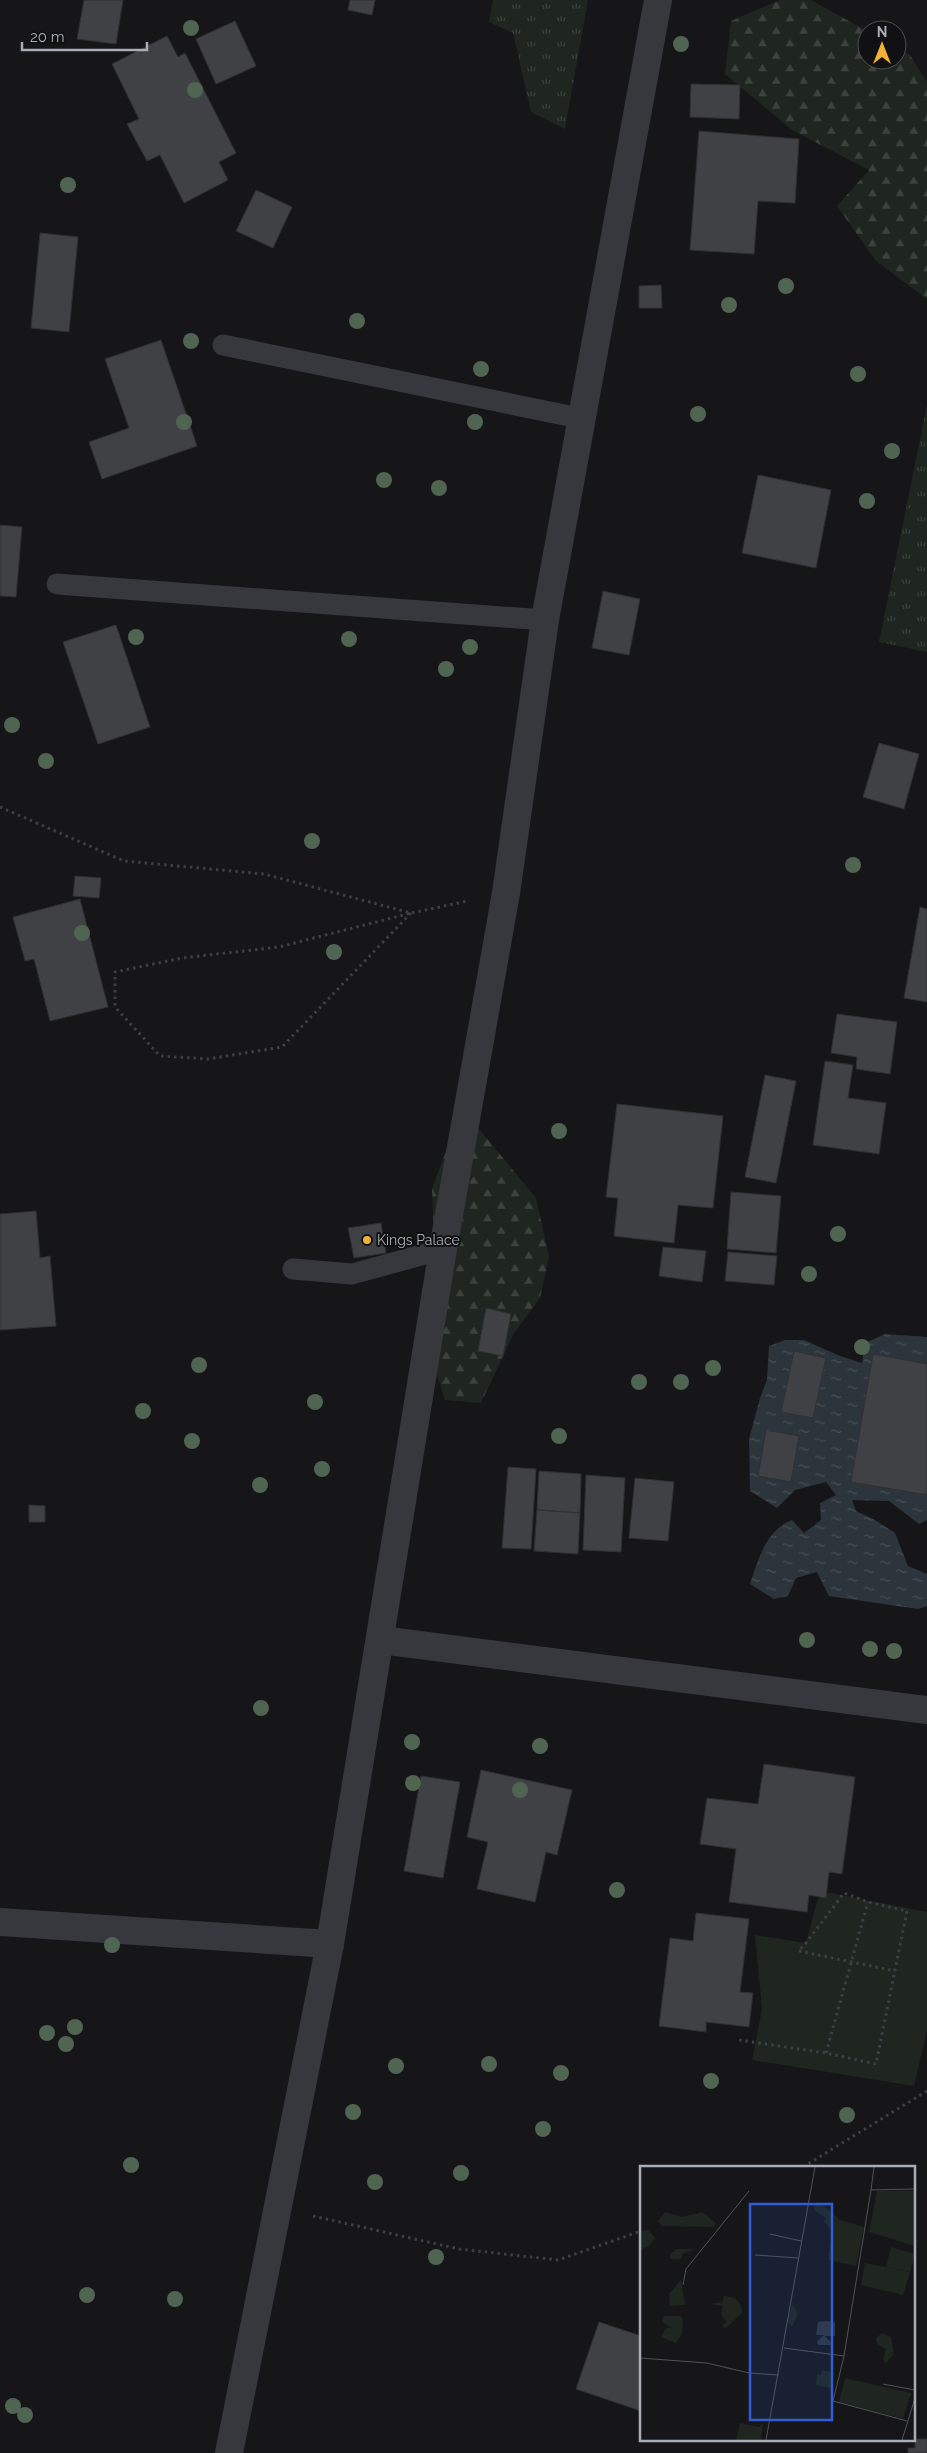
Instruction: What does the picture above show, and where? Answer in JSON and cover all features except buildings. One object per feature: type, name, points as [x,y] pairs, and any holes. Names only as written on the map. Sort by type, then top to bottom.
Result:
[{"type":"street","points":[[228,2453],[330,1944],[381,1640],[443,1249],[506,893],[545,620],[584,419],[658,0]]},
{"type":"street","points":[[381,1640],[927,1710]]},
{"type":"street","points":[[0,1922],[330,1944]]},
{"type":"lane","points":[[223,346],[584,419]]},
{"type":"lane","points":[[57,584],[545,620]]},
{"type":"lane","points":[[293,1269],[352,1274],[443,1249]]},
{"type":"path","points":[[0,807],[124,860],[264,874],[411,913]]},
{"type":"path","points":[[411,913],[282,1047],[208,1059],[160,1056],[115,1007],[115,972],[182,958],[279,947],[411,913],[506,893]]},
{"type":"path","points":[[739,2040],[826,2053],[876,2064],[907,1911],[868,1902],[844,1893],[798,1951],[894,1971]]},
{"type":"path","points":[[826,2053],[868,1902]]},
{"type":"path","points":[[805,2166],[927,2091]]},
{"type":"path","points":[[278,2208],[459,2249],[558,2260],[640,2231]]},
{"type":"green space","points":[[493,0],[588,0],[565,129],[531,112],[513,33],[489,22]]},
{"type":"green space","points":[[780,0],[811,0],[857,25],[857,70],[907,70],[907,53],[910,55],[927,82],[927,299],[876,261],[837,206],[869,170],[792,130],[725,74],[731,21]]},
{"type":"green space","points":[[927,405],[927,652],[879,642]]},
{"type":"green space","points":[[475,1124],[536,1198],[549,1257],[540,1298],[514,1333],[481,1403],[445,1400],[426,1342],[459,1239],[434,1235],[432,1189],[451,1138]]},
{"type":"green space","points":[[820,1891],[927,1912],[927,2031],[914,2086],[752,2060],[762,2009],[755,1935],[806,1943]]},
{"type":"water","points":[[885,1334],[927,1337],[927,1520],[919,1524],[889,1501],[852,1500],[856,1511],[895,1533],[908,1566],[927,1574],[927,1606],[918,1609],[829,1596],[817,1572],[796,1578],[788,1596],[774,1599],[750,1584],[756,1565],[769,1538],[783,1525],[792,1520],[804,1533],[821,1520],[820,1503],[836,1495],[826,1482],[795,1490],[777,1508],[750,1491],[749,1439],[767,1380],[769,1346],[785,1340],[804,1340],[840,1356],[862,1363],[865,1343]]},
{"type":"place","name":"Kings Palace","points":[[367,1240]]}]
